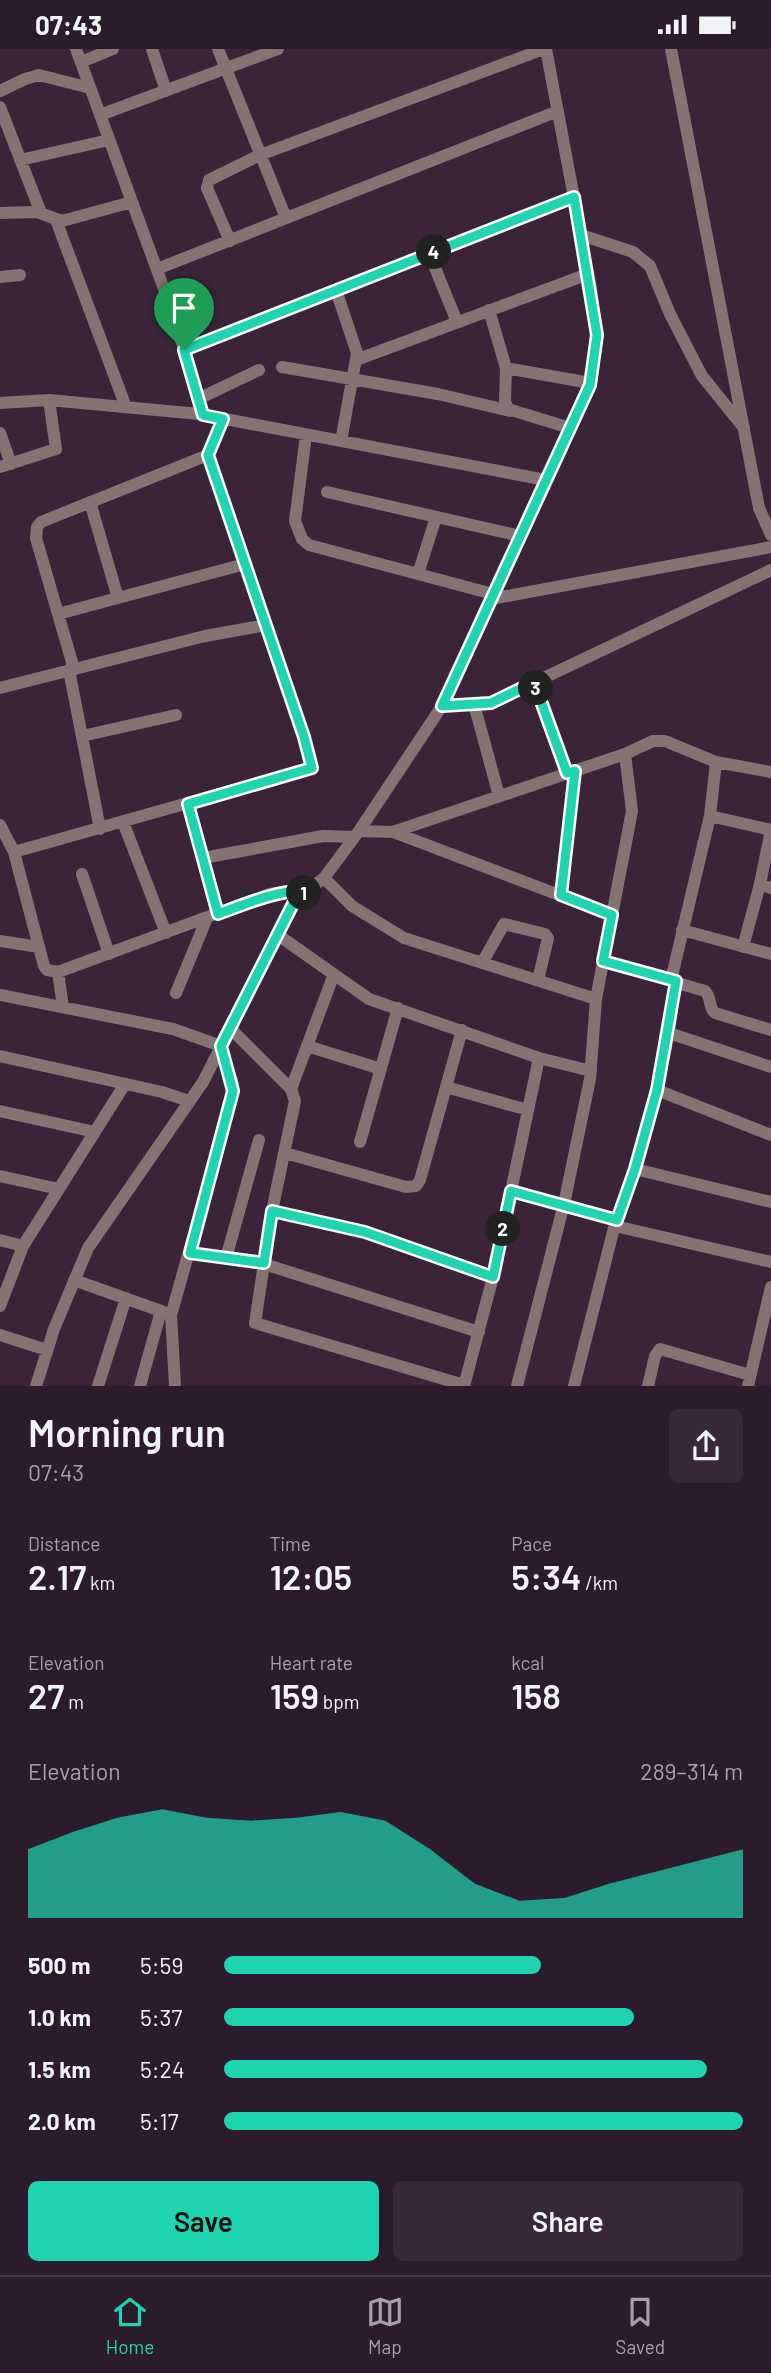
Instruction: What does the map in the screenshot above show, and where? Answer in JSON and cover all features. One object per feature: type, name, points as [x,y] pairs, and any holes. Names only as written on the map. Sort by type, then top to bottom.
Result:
[{"type":"street","points":[[76,49],[157,269],[203,415]]},
{"type":"street","points":[[81,62],[113,49]]},
{"type":"street","points":[[152,49],[166,90]]},
{"type":"street","points":[[218,49],[286,219]]},
{"type":"street","points":[[100,115],[278,49]]},
{"type":"street","points":[[36,1386],[47,1350],[88,1248],[203,1082],[296,898],[324,878],[442,706],[590,383],[597,335],[545,49],[260,155],[207,182],[207,188],[230,241]]},
{"type":"street","points":[[671,49],[759,508],[771,535]]},
{"type":"street","points":[[0,91],[33,75],[90,88]]},
{"type":"street","points":[[0,107],[40,213]]},
{"type":"street","points":[[157,269],[558,111]]},
{"type":"street","points":[[20,160],[109,140]]},
{"type":"street","points":[[184,350],[574,197]]},
{"type":"street","points":[[0,213],[40,213],[56,220],[69,220],[132,202]]},
{"type":"street","points":[[56,220],[126,407]]},
{"type":"street","points":[[580,235],[633,252],[650,266],[670,314],[702,376],[744,429]]},
{"type":"street","points":[[429,253],[457,322]]},
{"type":"street","points":[[356,360],[588,274]]},
{"type":"street","points":[[0,277],[20,275]]},
{"type":"street","points":[[337,290],[356,347],[341,441]]},
{"type":"street","points":[[489,310],[506,368],[505,401],[510,411]]},
{"type":"street","points":[[282,367],[438,394],[570,428]]},
{"type":"street","points":[[506,368],[590,383]]},
{"type":"street","points":[[198,399],[259,370]]},
{"type":"street","points":[[0,433],[6,466],[56,449],[49,400]]},
{"type":"street","points":[[0,403],[49,400],[203,415],[546,480]]},
{"type":"street","points":[[14,852],[312,768],[304,737],[208,455],[223,419]]},
{"type":"street","points":[[306,435],[295,521],[302,539],[309,545],[492,597],[771,547]]},
{"type":"street","points":[[100,829],[71,670],[36,538],[37,527],[40,522],[208,455]]},
{"type":"street","points":[[327,492],[520,536]]},
{"type":"street","points":[[90,502],[118,598]]},
{"type":"street","points":[[418,574],[436,517]]},
{"type":"street","points":[[58,614],[245,564]]},
{"type":"street","points":[[442,706],[491,703],[771,570]]},
{"type":"street","points":[[0,688],[205,636],[266,625]]},
{"type":"street","points":[[534,682],[571,772],[561,895]]},
{"type":"street","points":[[474,704],[499,796]]},
{"type":"street","points":[[82,736],[176,715]]},
{"type":"street","points":[[203,858],[323,836],[393,832],[625,754],[659,740],[716,762],[771,772]]},
{"type":"street","points":[[517,1386],[564,1205],[590,1071],[596,999],[632,811],[625,754]]},
{"type":"street","points":[[574,1386],[616,1223],[635,1169],[657,1090],[668,1033],[673,980],[682,930],[710,816],[716,762]]},
{"type":"street","points":[[176,993],[213,916],[203,858],[188,804]]},
{"type":"street","points":[[710,816],[771,830],[765,886],[743,947]]},
{"type":"street","points":[[123,822],[166,933]]},
{"type":"street","points":[[0,825],[14,852],[47,970],[58,972],[270,894],[307,890]]},
{"type":"street","points":[[393,832],[612,915]]},
{"type":"street","points":[[82,874],[109,954]]},
{"type":"street","points":[[324,878],[352,906],[404,938],[596,999]]},
{"type":"street","points":[[482,963],[504,925],[545,934],[548,938],[538,980]]},
{"type":"street","points":[[682,930],[771,954]]},
{"type":"street","points":[[278,935],[369,999],[539,1058],[590,1071]]},
{"type":"street","points":[[0,941],[39,947]]},
{"type":"street","points":[[603,961],[705,991],[715,1013],[771,1030]]},
{"type":"street","points":[[58,972],[63,1007]]},
{"type":"street","points":[[291,1089],[334,974]]},
{"type":"street","points":[[0,995],[173,1030],[221,1046],[233,1091],[190,1253],[140,1386]]},
{"type":"street","points":[[360,1142],[398,1008]]},
{"type":"street","points":[[230,1028],[291,1089],[295,1101],[272,1211],[255,1323],[464,1385],[493,1277],[539,1058]]},
{"type":"street","points":[[285,1153],[413,1187],[420,1180],[462,1030]]},
{"type":"street","points":[[668,1033],[771,1067]]},
{"type":"street","points":[[307,1046],[381,1069]]},
{"type":"street","points":[[0,1056],[162,1092],[189,1101]]},
{"type":"street","points":[[0,1306],[23,1246],[125,1084]]},
{"type":"street","points":[[446,1087],[528,1110]]},
{"type":"street","points":[[657,1090],[771,1135]]},
{"type":"street","points":[[0,1111],[95,1132]]},
{"type":"street","points":[[226,1258],[259,1140]]},
{"type":"street","points":[[635,1169],[771,1202]]},
{"type":"street","points":[[0,1175],[59,1189]]},
{"type":"street","points":[[511,1191],[616,1223],[771,1262]]},
{"type":"street","points":[[272,1211],[365,1232],[493,1277]]},
{"type":"street","points":[[0,1240],[23,1246]]},
{"type":"street","points":[[190,1253],[264,1263],[480,1332]]},
{"type":"street","points":[[74,1280],[166,1313]]},
{"type":"street","points":[[648,1386],[655,1356],[660,1349],[749,1380],[771,1287]]},
{"type":"street","points":[[98,1386],[126,1298]]},
{"type":"street","points":[[166,1313],[175,1386]]},
{"type":"street","points":[[0,1335],[47,1350]]},
{"type":"route","points":[[574,197],[597,335],[590,385],[442,706],[491,703],[534,682],[567,773],[575,771],[561,895],[612,915],[603,961],[676,981],[657,1090],[635,1169],[617,1220],[511,1191],[493,1277],[365,1232],[272,1211],[264,1263],[190,1253],[232,1098],[231,1078],[221,1046],[296,898],[307,890],[270,894],[218,914],[188,804],[312,768],[304,737],[208,455],[223,419],[203,415],[184,350],[574,197]]}]
